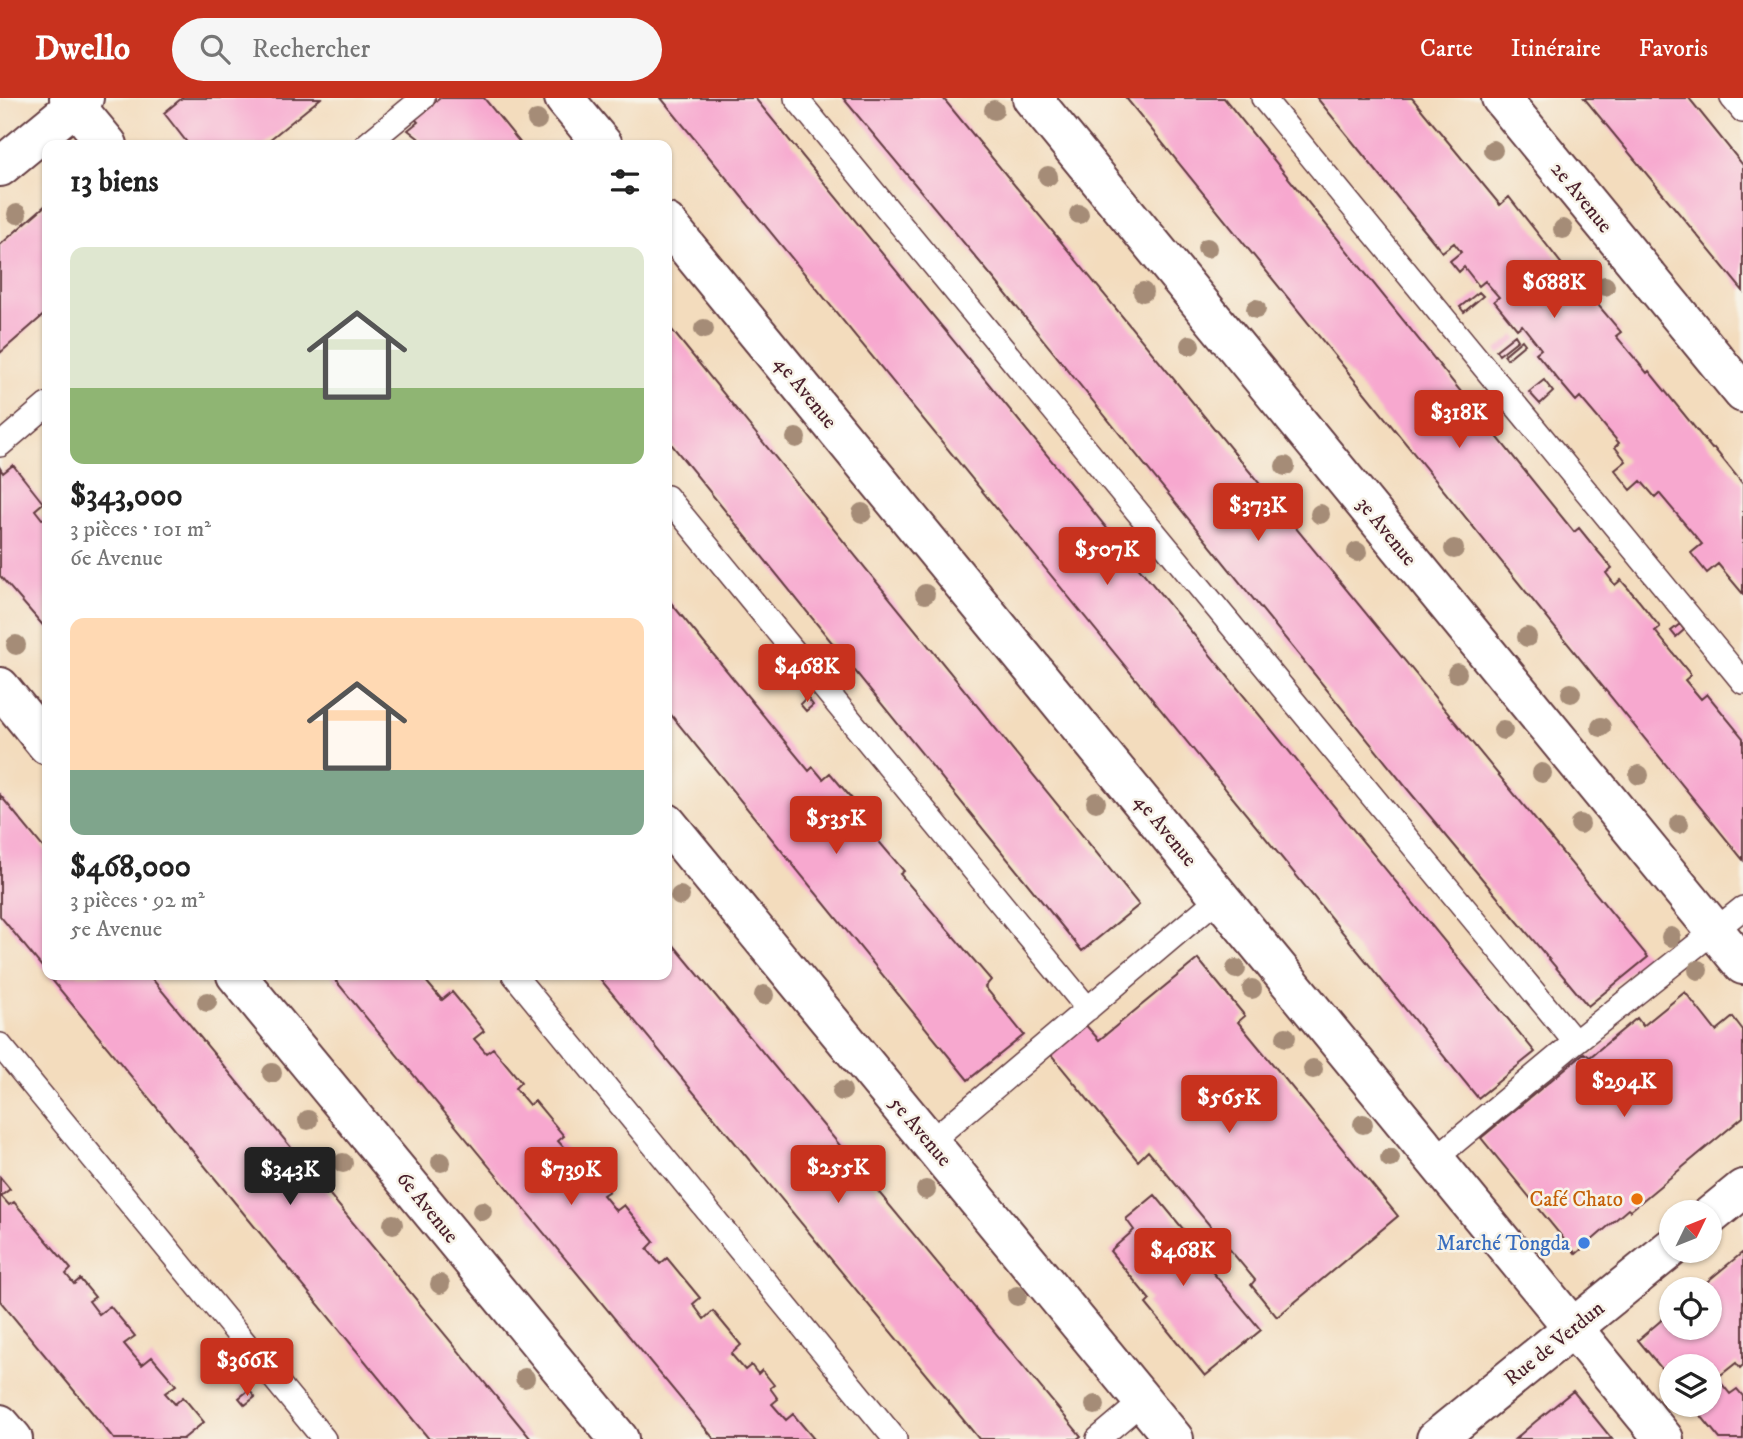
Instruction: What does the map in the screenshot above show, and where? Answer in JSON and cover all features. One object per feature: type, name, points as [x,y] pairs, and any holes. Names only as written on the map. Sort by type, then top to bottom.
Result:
[{"type":"street","points":[[564,98],[599,140]]},
{"type":"street","name":"3e Avenue","points":[[1032,98],[1729,919],[1743,965]]},
{"type":"street","name":"2e Avenue","points":[[1501,98],[1743,393]]},
{"type":"street","points":[[0,167],[76,100],[104,140]]},
{"type":"street","name":"4e Avenue","points":[[672,229],[1664,1439]]},
{"type":"street","points":[[0,687],[42,739]]},
{"type":"street","name":"5e Avenue","points":[[672,829],[1174,1439]]},
{"type":"street","name":"6e Avenue","points":[[240,980],[619,1439]]},
{"type":"street","points":[[1722,1206],[1743,1189]]},
{"type":"street","name":"Rue de Verdun","points":[[1436,1439],[1659,1258]]},
{"type":"street","points":[[0,1424],[13,1439]]},
{"type":"lane","points":[[375,140],[424,98]]},
{"type":"lane","points":[[796,98],[1575,1042]]},
{"type":"lane","points":[[1263,98],[1743,682]]},
{"type":"lane","points":[[1732,98],[1743,111]]},
{"type":"lane","points":[[0,445],[42,410]]},
{"type":"lane","points":[[672,503],[1088,1009]]},
{"type":"lane","points":[[930,1142],[1221,896]]},
{"type":"lane","points":[[1436,1158],[1729,919]]},
{"type":"lane","points":[[518,980],[895,1439]]},
{"type":"lane","points":[[0,1045],[324,1439]]},
{"type":"lane","points":[[1098,1439],[1143,1401]]},
{"type":"building","points":[[182,98],[321,98],[269,140],[185,140],[164,113]]},
{"type":"building","points":[[440,98],[484,98],[518,140],[421,140],[408,130],[418,122],[415,119]]},
{"type":"building","points":[[661,98],[755,98],[1535,1052],[1478,1098]]},
{"type":"building","points":[[843,98],[943,98],[1648,957],[1588,1006]]},
{"type":"building","points":[[1126,98],[1224,98],[1574,532],[1579,528],[1612,568],[1606,573],[1615,585],[1621,580],[1639,601],[1660,627],[1655,631],[1691,675],[1685,680],[1701,699],[1707,694],[1743,738],[1743,860]]},
{"type":"building","points":[[1317,98],[1412,98],[1500,205],[1509,197],[1575,281],[1577,280],[1621,332],[1616,336],[1647,373],[1649,371],[1743,484],[1743,594],[1718,564],[1707,573],[1691,553],[1702,544],[1659,493],[1655,497],[1641,481],[1631,490],[1615,470],[1626,461],[1615,447],[1619,443],[1580,397],[1576,401],[1536,353],[1541,349],[1522,325],[1517,329],[1494,301],[1499,297],[1485,281],[1479,286],[1464,267],[1459,272],[1450,261],[1461,252],[1454,243],[1442,252]]},
{"type":"building","points":[[1584,98],[1689,98],[1743,165],[1743,291]]},
{"type":"building","points":[[42,208],[42,316],[0,353],[0,245]]},
{"type":"building","points":[[1479,292],[1483,296],[1464,312],[1460,307]]},
{"type":"building","points":[[672,330],[1139,905],[1082,951],[672,445]]},
{"type":"building","points":[[1515,335],[1518,340],[1499,355],[1496,350]]},
{"type":"building","points":[[1522,340],[1525,344],[1507,359],[1504,355]]},
{"type":"building","points":[[1544,380],[1553,392],[1540,404],[1529,392]]},
{"type":"building","points":[[13,465],[42,502],[35,510],[42,519],[42,624],[0,576],[0,468],[3,473]]},
{"type":"building","points":[[672,604],[809,771],[813,767],[823,779],[830,773],[858,806],[853,811],[904,871],[900,874],[991,980],[985,987],[1024,1035],[968,1080],[672,716]]},
{"type":"building","points":[[1680,624],[1684,630],[1676,637],[1671,631]]},
{"type":"building","points":[[807,697],[813,705],[806,711],[800,704]]},
{"type":"building","points":[[0,795],[42,846],[42,967],[0,916]]},
{"type":"building","points":[[672,943],[1081,1436],[1077,1439],[979,1439],[601,980],[672,980]]},
{"type":"building","points":[[1198,959],[1245,1016],[1238,1022],[1398,1216],[1277,1317],[1251,1285],[1255,1280],[1148,1151],[1138,1161],[1048,1051],[1083,1022],[1099,1040]]},
{"type":"building","points":[[52,980],[153,980],[531,1439],[429,1439]]},
{"type":"building","points":[[335,980],[425,980],[442,1000],[452,992],[484,1031],[474,1039],[486,1053],[493,1048],[521,1082],[515,1088],[529,1105],[535,1101],[564,1136],[558,1141],[575,1160],[580,1156],[609,1191],[603,1195],[616,1211],[624,1205],[654,1242],[647,1249],[660,1264],[667,1258],[700,1298],[693,1304],[704,1319],[713,1311],[741,1345],[731,1354],[745,1370],[751,1365],[758,1374],[762,1370],[774,1385],[770,1388],[778,1399],[772,1404],[786,1420],[793,1414],[814,1439],[714,1439]]},
{"type":"building","points":[[1685,992],[1716,1031],[1733,1017],[1743,1030],[1743,1117],[1576,1254],[1481,1138],[1584,1053],[1590,1057],[1637,1018],[1643,1026]]},
{"type":"building","points":[[0,1177],[10,1189],[1,1196],[9,1205],[14,1202],[71,1269],[66,1274],[74,1284],[80,1279],[95,1297],[89,1301],[99,1314],[110,1306],[135,1336],[124,1344],[142,1365],[152,1357],[176,1385],[165,1393],[175,1404],[183,1397],[204,1422],[183,1439],[114,1439],[0,1301]]},
{"type":"building","points":[[1155,1195],[1208,1259],[1204,1262],[1261,1330],[1205,1376],[1146,1304],[1150,1300],[1110,1251],[1134,1230],[1126,1219]]},
{"type":"building","points":[[1743,1252],[1743,1365],[1740,1368],[1736,1363],[1722,1374],[1722,1354],[1659,1354],[1659,1365],[1638,1340],[1659,1322],[1659,1340],[1722,1340],[1722,1277],[1713,1277]]},
{"type":"building","points":[[1722,1384],[1730,1394],[1737,1389],[1743,1396],[1743,1439],[1720,1439],[1702,1417],[1722,1417]]},
{"type":"building","points":[[249,1390],[255,1397],[245,1405],[239,1398]]},
{"type":"building","points":[[1573,1391],[1612,1439],[1515,1439],[1535,1422]]},
{"type":"place","name":"Café Chato","points":[[1637,1199]]},
{"type":"place","name":"Marché Tongda","points":[[1584,1243]]}]
